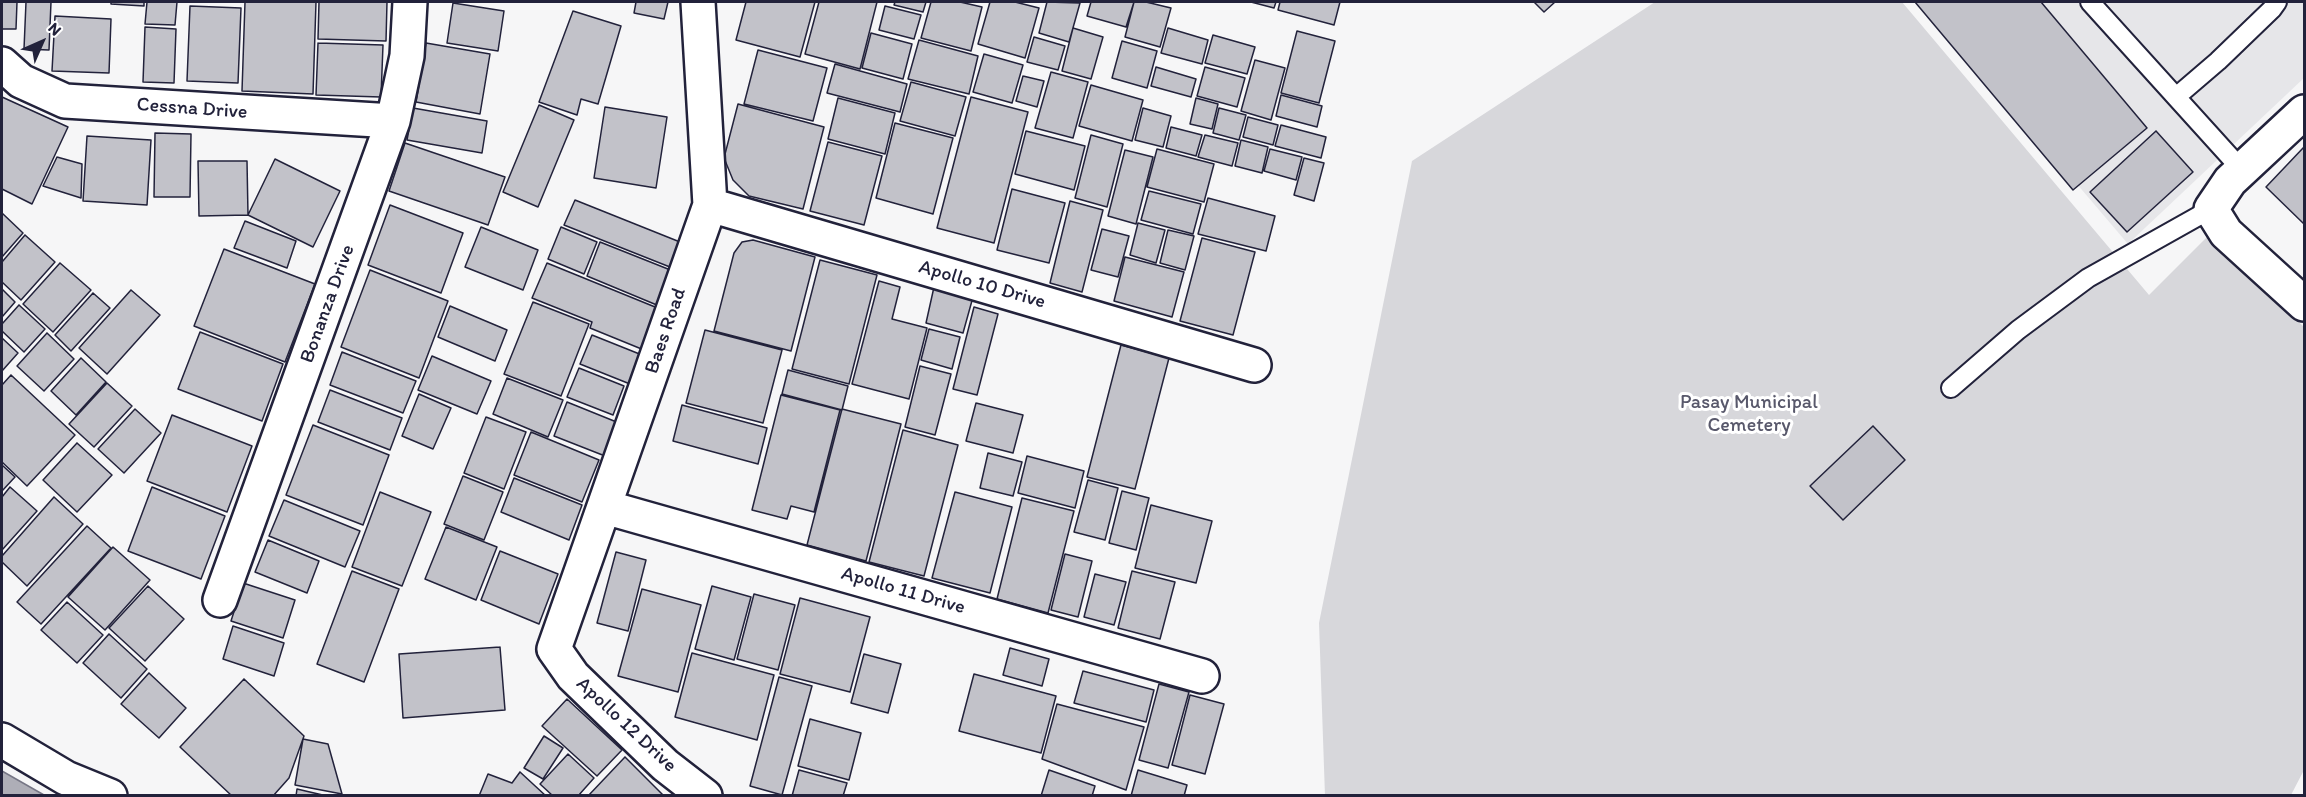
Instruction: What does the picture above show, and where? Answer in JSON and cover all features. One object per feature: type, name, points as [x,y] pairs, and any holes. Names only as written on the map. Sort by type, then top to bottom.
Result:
[{"type":"street","name":"Bonanza Drive","points":[[220,600],[393,121],[407,56],[410,2]]},
{"type":"street","name":"Baes Road","points":[[554,649],[710,205],[698,2]]},
{"type":"street","name":"Cessna Drive","points":[[2,64],[21,81],[64,101],[393,121]]},
{"type":"street","points":[[2304,112],[2230,181],[2211,209],[2226,233],[2304,304]]},
{"type":"street","name":"Apollo 10 Drive","points":[[710,205],[1254,365]]},
{"type":"street","name":"Apollo 11 Drive","points":[[605,507],[1202,675]]},
{"type":"street","name":"Apollo 12 Drive","points":[[554,649],[573,676],[604,708],[665,765],[705,795]]},
{"type":"street","points":[[2,740],[66,778],[110,795]]},
{"type":"lane","points":[[2090,2],[2242,170]]},
{"type":"lane","points":[[2176,97],[2218,61],[2277,2]]},
{"type":"lane","points":[[1951,388],[2018,330],[2088,278],[2211,209]]},
{"type":"shaded area","points":[[1922,2],[2304,2],[2304,78],[2128,244]]},
{"type":"shaded area","points":[[2,771],[44,795],[2,795]]},
{"type":"green space","name":"Pasay Municipal Cemetery","points":[[1655,2],[1902,2],[2149,295],[2208,236],[2304,327],[2304,770],[2291,795],[1325,796],[1319,623],[1412,161]]},
{"type":"building","points":[[2,2],[17,2],[16,29],[2,29]]},
{"type":"building","points":[[26,2],[51,2],[49,50],[24,49]]},
{"type":"building","points":[[111,2],[144,2],[144,6],[111,4]]},
{"type":"building","points":[[147,2],[177,2],[175,25],[145,24]]},
{"type":"building","points":[[245,2],[316,2],[313,94],[242,91]]},
{"type":"building","points":[[319,2],[387,2],[386,41],[318,39]]},
{"type":"building","points":[[636,2],[668,2],[664,19],[634,13]]},
{"type":"building","points":[[746,2],[815,2],[800,57],[736,40]]},
{"type":"building","points":[[819,2],[877,2],[860,69],[805,54]]},
{"type":"building","points":[[895,2],[926,2],[923,12],[894,5]]},
{"type":"building","points":[[931,2],[960,2],[982,7],[971,51],[921,38]]},
{"type":"building","points":[[990,2],[1015,2],[1039,8],[1025,58],[978,44]]},
{"type":"building","points":[[1047,2],[1080,3],[1069,42],[1039,33]]},
{"type":"building","points":[[1091,2],[1134,2],[1126,27],[1087,16]]},
{"type":"building","points":[[1134,2],[1146,2],[1171,8],[1160,47],[1125,37]]},
{"type":"building","points":[[1251,2],[1276,2],[1274,8]]},
{"type":"building","points":[[1280,2],[1340,2],[1334,25],[1278,10]]},
{"type":"building","points":[[1534,2],[1555,2],[1544,12]]},
{"type":"building","points":[[1915,2],[2041,2],[2147,128],[2073,190]]},
{"type":"building","points":[[453,3],[504,11],[498,51],[447,43]]},
{"type":"building","points":[[190,6],[241,8],[238,83],[187,81]]},
{"type":"building","points":[[885,6],[921,15],[914,39],[879,30]]},
{"type":"building","points":[[573,11],[621,26],[598,104],[581,99],[577,115],[539,102]]},
{"type":"building","points":[[55,16],[111,19],[109,73],[52,71]]},
{"type":"building","points":[[145,27],[176,29],[174,83],[143,82]]},
{"type":"building","points":[[1073,28],[1103,37],[1091,79],[1062,71]]},
{"type":"building","points":[[1168,28],[1208,40],[1202,64],[1161,53]]},
{"type":"building","points":[[1297,31],[1335,41],[1319,103],[1281,93]]},
{"type":"building","points":[[871,33],[912,44],[903,79],[862,68]]},
{"type":"building","points":[[1213,35],[1255,47],[1247,74],[1205,63]]},
{"type":"building","points":[[1034,37],[1065,46],[1058,70],[1027,62]]},
{"type":"building","points":[[919,40],[978,56],[969,94],[908,79]]},
{"type":"building","points":[[1122,41],[1157,51],[1147,88],[1112,78]]},
{"type":"building","points":[[318,43],[383,45],[381,97],[316,95]]},
{"type":"building","points":[[426,43],[490,54],[480,114],[416,102]]},
{"type":"building","points":[[758,50],[827,68],[813,121],[744,104]]},
{"type":"building","points":[[984,54],[1023,65],[1012,103],[973,92]]},
{"type":"building","points":[[1255,60],[1285,68],[1271,120],[1241,111]]},
{"type":"building","points":[[835,64],[907,84],[900,112],[827,93]]},
{"type":"building","points":[[1156,67],[1196,79],[1191,97],[1151,86]]},
{"type":"building","points":[[1205,67],[1245,78],[1237,107],[1197,96]]},
{"type":"building","points":[[1051,72],[1088,82],[1073,138],[1035,128]]},
{"type":"building","points":[[1023,76],[1044,81],[1037,107],[1016,101]]},
{"type":"building","points":[[911,82],[966,97],[955,136],[900,121]]},
{"type":"building","points":[[1091,85],[1143,100],[1132,141],[1079,126]]},
{"type":"building","points":[[1281,95],[1322,106],[1317,127],[1276,116]]},
{"type":"building","points":[[2,97],[68,127],[32,204],[2,189]]},
{"type":"building","points":[[971,97],[1028,112],[994,243],[937,228]]},
{"type":"building","points":[[838,98],[895,113],[885,154],[828,139]]},
{"type":"building","points":[[1196,98],[1218,104],[1212,129],[1190,124]]},
{"type":"building","points":[[738,104],[824,127],[803,209],[749,196],[733,180],[724,158]]},
{"type":"building","points":[[539,105],[574,120],[538,207],[503,192]]},
{"type":"building","points":[[605,107],[667,117],[656,188],[594,178]]},
{"type":"building","points":[[413,108],[487,121],[482,153],[407,140]]},
{"type":"building","points":[[1143,108],[1171,116],[1163,147],[1135,140]]},
{"type":"building","points":[[1219,108],[1246,115],[1239,140],[1213,133]]},
{"type":"building","points":[[1248,117],[1278,125],[1273,145],[1243,137]]},
{"type":"building","points":[[895,123],[953,138],[933,214],[876,198]]},
{"type":"building","points":[[1281,125],[1326,137],[1321,158],[1275,146]]},
{"type":"building","points":[[1171,127],[1202,135],[1196,156],[1166,148]]},
{"type":"building","points":[[1026,131],[1085,146],[1074,190],[1015,174]]},
{"type":"building","points":[[2156,131],[2193,172],[2127,232],[2090,192]]},
{"type":"building","points":[[155,133],[191,134],[190,197],[154,197]]},
{"type":"building","points":[[1091,135],[1123,144],[1107,207],[1075,198]]},
{"type":"building","points":[[1205,135],[1238,143],[1232,166],[1198,157]]},
{"type":"building","points":[[87,136],[151,140],[147,205],[83,201]]},
{"type":"building","points":[[1241,140],[1268,147],[1262,173],[1235,166]]},
{"type":"building","points":[[828,142],[882,156],[864,225],[810,211]]},
{"type":"building","points":[[405,143],[505,177],[488,225],[389,191]]},
{"type":"building","points":[[2304,147],[2304,224],[2266,187]]},
{"type":"building","points":[[1157,149],[1214,164],[1204,202],[1147,187]]},
{"type":"building","points":[[1270,149],[1302,157],[1296,180],[1264,171]]},
{"type":"building","points":[[1125,150],[1153,157],[1136,224],[1108,216]]},
{"type":"building","points":[[57,157],[82,164],[81,198],[43,186]]},
{"type":"building","points":[[1304,158],[1324,163],[1314,201],[1294,195]]},
{"type":"building","points":[[275,159],[340,191],[313,247],[248,215]]},
{"type":"building","points":[[198,161],[247,161],[248,215],[199,216]]},
{"type":"building","points":[[1012,189],[1065,203],[1049,263],[997,250]]},
{"type":"building","points":[[1149,191],[1201,204],[1193,234],[1141,220]]},
{"type":"building","points":[[1208,198],[1275,216],[1266,251],[1198,234]]},
{"type":"building","points":[[575,200],[690,246],[680,271],[564,225]]},
{"type":"building","points":[[1070,201],[1103,210],[1082,292],[1050,283]]},
{"type":"building","points":[[390,205],[463,233],[441,293],[368,265]]},
{"type":"building","points":[[2,213],[23,233],[2,257]]},
{"type":"building","points":[[245,221],[296,241],[287,268],[234,248]]},
{"type":"building","points":[[1138,223],[1165,230],[1156,263],[1130,255]]},
{"type":"building","points":[[481,227],[538,250],[523,290],[465,267]]},
{"type":"building","points":[[561,227],[597,242],[584,274],[548,259]]},
{"type":"building","points":[[1102,229],[1129,236],[1118,277],[1091,270]]},
{"type":"building","points":[[1168,230],[1194,236],[1185,270],[1160,263]]},
{"type":"building","points":[[25,235],[55,262],[21,300],[2,282],[2,262]]},
{"type":"building","points":[[1202,238],[1255,252],[1233,335],[1180,321]]},
{"type":"building","points":[[753,240],[815,257],[791,351],[714,331],[734,253],[742,242]]},
{"type":"building","points":[[600,242],[678,273],[664,308],[587,276]]},
{"type":"building","points":[[224,249],[315,284],[285,362],[194,326]]},
{"type":"building","points":[[1125,257],[1184,272],[1172,317],[1114,301]]},
{"type":"building","points":[[820,260],[877,275],[849,384],[792,369]]},
{"type":"building","points":[[60,263],[91,290],[53,332],[23,304]]},
{"type":"building","points":[[547,263],[660,309],[644,350],[590,328],[592,322],[532,298]]},
{"type":"building","points":[[370,270],[448,301],[419,378],[341,347]]},
{"type":"building","points":[[879,281],[900,287],[892,319],[927,328],[909,399],[852,384]]},
{"type":"building","points":[[934,287],[973,297],[963,333],[926,323]]},
{"type":"building","points":[[2,289],[15,302],[2,317]]},
{"type":"building","points":[[131,290],[160,315],[107,374],[79,348]]},
{"type":"building","points":[[93,293],[110,308],[71,351],[55,335]]},
{"type":"building","points":[[533,302],[589,324],[561,396],[504,374]]},
{"type":"building","points":[[19,305],[45,329],[24,352],[2,331],[2,324]]},
{"type":"building","points":[[450,306],[507,330],[495,361],[438,337]]},
{"type":"building","points":[[974,307],[998,314],[977,395],[953,389]]},
{"type":"building","points":[[929,329],[960,337],[952,369],[921,360]]},
{"type":"building","points":[[705,330],[782,350],[763,423],[686,403]]},
{"type":"building","points":[[200,332],[283,364],[262,421],[178,389]]},
{"type":"building","points":[[47,333],[74,359],[44,391],[17,366]]},
{"type":"building","points":[[592,335],[642,355],[630,384],[580,364]]},
{"type":"building","points":[[2,338],[18,353],[2,371]]},
{"type":"building","points":[[1121,345],[1169,358],[1135,489],[1087,477]]},
{"type":"building","points":[[342,352],[416,381],[403,413],[330,385]]},
{"type":"building","points":[[432,356],[491,381],[477,414],[418,390]]},
{"type":"building","points":[[81,358],[106,382],[76,415],[51,391]]},
{"type":"building","points":[[920,366],[951,374],[935,435],[905,427]]},
{"type":"building","points":[[579,368],[624,386],[613,415],[567,397]]},
{"type":"building","points":[[788,370],[848,386],[842,410],[782,394]]},
{"type":"building","points":[[11,375],[75,435],[27,486],[2,462],[2,385]]},
{"type":"building","points":[[507,378],[563,400],[548,437],[493,414]]},
{"type":"building","points":[[107,383],[132,406],[94,447],[69,424]]},
{"type":"building","points":[[330,390],[402,418],[390,450],[318,422]]},
{"type":"building","points":[[419,394],[451,408],[433,449],[402,436]]},
{"type":"building","points":[[781,395],[840,410],[814,512],[791,506],[787,519],[752,510]]},
{"type":"building","points":[[567,402],[619,423],[605,456],[554,436]]},
{"type":"building","points":[[976,403],[1023,415],[1013,453],[966,441]]},
{"type":"building","points":[[682,405],[767,428],[758,464],[673,441]]},
{"type":"building","points":[[135,409],[161,433],[124,473],[98,449]]},
{"type":"building","points":[[842,409],[901,424],[866,561],[807,545]]},
{"type":"building","points":[[172,415],[252,446],[227,512],[147,481]]},
{"type":"building","points":[[486,417],[526,432],[504,489],[464,473]]},
{"type":"building","points":[[313,425],[389,455],[363,525],[286,495]]},
{"type":"building","points":[[1873,426],[1905,460],[1843,520],[1810,486]]},
{"type":"building","points":[[903,430],[958,445],[924,576],[869,562]]},
{"type":"building","points":[[531,432],[599,460],[582,502],[514,475]]},
{"type":"building","points":[[77,443],[112,475],[77,512],[43,480]]},
{"type":"building","points":[[988,453],[1022,462],[1013,496],[980,488]]},
{"type":"building","points":[[1027,456],[1084,471],[1075,508],[1018,493]]},
{"type":"building","points":[[2,465],[15,477],[2,491]]},
{"type":"building","points":[[463,476],[503,492],[484,540],[444,524]]},
{"type":"building","points":[[514,478],[582,505],[569,540],[501,512]]},
{"type":"building","points":[[1088,480],[1118,488],[1105,540],[1074,532]]},
{"type":"building","points":[[10,487],[37,511],[2,550],[2,497]]},
{"type":"building","points":[[152,487],[225,516],[201,579],[128,551]]},
{"type":"building","points":[[1122,491],[1149,498],[1136,550],[1109,543]]},
{"type":"building","points":[[380,492],[431,512],[402,586],[352,567]]},
{"type":"building","points":[[955,492],[1012,507],[990,593],[932,578]]},
{"type":"building","points":[[54,497],[83,524],[27,586],[2,562],[2,556]]},
{"type":"building","points":[[1022,498],[1074,511],[1048,613],[997,599]]},
{"type":"building","points":[[284,500],[360,531],[345,567],[269,536]]},
{"type":"building","points":[[1151,505],[1212,521],[1196,583],[1135,568]]},
{"type":"building","points":[[87,526],[111,548],[41,624],[17,602]]},
{"type":"building","points":[[446,527],[497,547],[476,600],[425,579]]},
{"type":"building","points":[[268,540],[319,561],[307,593],[255,572]]},
{"type":"building","points":[[113,547],[150,580],[105,630],[68,597]]},
{"type":"building","points":[[500,551],[558,574],[539,624],[481,600]]},
{"type":"building","points":[[616,552],[646,560],[628,631],[597,623]]},
{"type":"building","points":[[1065,554],[1092,561],[1078,617],[1051,610]]},
{"type":"building","points":[[352,571],[399,589],[364,682],[317,664]]},
{"type":"building","points":[[1132,571],[1175,582],[1160,639],[1118,628]]},
{"type":"building","points":[[1095,574],[1126,582],[1114,625],[1084,617]]},
{"type":"building","points":[[243,583],[295,600],[283,638],[231,621]]},
{"type":"building","points":[[148,586],[184,619],[145,661],[109,628]]},
{"type":"building","points":[[712,586],[751,597],[734,660],[695,649]]},
{"type":"building","points":[[642,589],[701,605],[678,692],[618,676]]},
{"type":"building","points":[[754,594],[795,605],[778,670],[737,659]]},
{"type":"building","points":[[800,598],[870,617],[850,692],[780,674]]},
{"type":"building","points":[[67,602],[103,635],[77,663],[41,630]]},
{"type":"building","points":[[233,626],[284,643],[274,676],[223,659]]},
{"type":"building","points":[[109,634],[147,669],[121,698],[83,663]]},
{"type":"building","points":[[500,647],[505,710],[403,718],[399,654]]},
{"type":"building","points":[[1010,648],[1049,659],[1042,686],[1003,675]]},
{"type":"building","points":[[692,653],[774,675],[757,740],[675,717]]},
{"type":"building","points":[[864,654],[901,664],[888,713],[851,703]]},
{"type":"building","points":[[1083,671],[1154,690],[1146,722],[1074,703]]},
{"type":"building","points":[[149,673],[186,708],[159,738],[121,704]]},
{"type":"building","points":[[974,674],[1056,696],[1041,753],[959,731]]},
{"type":"building","points":[[779,677],[812,686],[782,795],[750,786]]},
{"type":"building","points":[[244,679],[304,736],[289,778],[273,796],[232,796],[180,747]]},
{"type":"building","points":[[1159,684],[1189,692],[1168,768],[1139,760]]},
{"type":"building","points":[[1190,695],[1224,704],[1205,774],[1172,765]]},
{"type":"building","points":[[567,699],[622,750],[597,776],[542,726]]},
{"type":"building","points":[[1057,704],[1144,727],[1126,790],[1042,759]]},
{"type":"building","points":[[810,719],[861,733],[849,780],[798,766]]},
{"type":"building","points":[[544,736],[563,748],[543,779],[524,768]]},
{"type":"building","points":[[303,739],[328,744],[342,794],[295,785]]},
{"type":"building","points":[[568,754],[594,778],[578,796],[553,796],[540,784]]},
{"type":"building","points":[[625,757],[664,796],[588,796]]},
{"type":"building","points":[[799,770],[847,783],[843,796],[792,796]]},
{"type":"building","points":[[1049,770],[1095,786],[1092,796],[1041,796]]},
{"type":"building","points":[[1138,770],[1187,785],[1184,796],[1131,796]]},
{"type":"building","points":[[520,772],[546,796],[479,796],[488,774],[512,783]]},
{"type":"building","points":[[297,789],[327,796],[296,796]]}]
